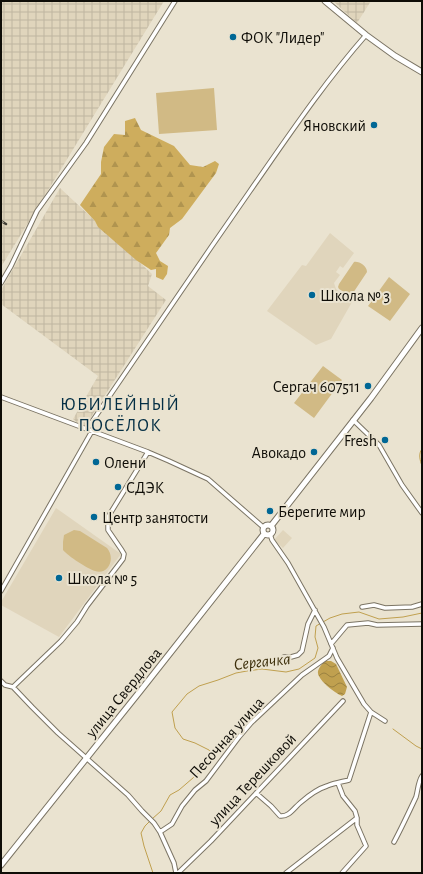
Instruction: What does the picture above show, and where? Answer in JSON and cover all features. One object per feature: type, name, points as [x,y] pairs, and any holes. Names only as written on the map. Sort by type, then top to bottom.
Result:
[{"type":"street","points":[[1,283],[11,266],[37,210],[86,143],[174,1]]},
{"type":"street","points":[[325,1],[366,35],[395,56],[422,72]]},
{"type":"street","points":[[87,429],[177,296],[291,133],[332,76],[366,35]]},
{"type":"street","points":[[267,534],[272,532],[271,526],[422,328]]},
{"type":"street","points":[[1,397],[148,452],[208,479],[263,527],[263,531],[272,540],[288,563],[318,615],[337,658],[364,704],[371,712],[385,721]]},
{"type":"street","points":[[353,420],[379,445],[402,485],[422,513]]},
{"type":"street","points":[[1,591],[92,431]]},
{"type":"street","points":[[13,687],[60,642],[123,559],[124,554],[121,548],[108,530],[108,516],[148,452]]},
{"type":"street","points":[[263,527],[265,525],[271,526]]},
{"type":"street","name":"улица Свердлова","points":[[1,865],[267,534]]},
{"type":"street","points":[[362,607],[374,605],[385,608],[412,607],[422,604]]},
{"type":"street","points":[[284,657],[298,655],[302,651],[308,624],[315,610]]},
{"type":"street","name":"Песочная улица","points":[[160,832],[172,824],[182,806],[195,790],[206,782],[251,723],[302,675],[329,656],[332,646],[347,625],[368,623],[377,625],[422,624]]},
{"type":"street","points":[[1,681],[5,685],[13,687],[58,733],[128,795],[154,823],[160,832],[177,873]]},
{"type":"street","points":[[1,690],[5,685]]},
{"type":"street","name":"улица Терешковой","points":[[177,873],[210,841],[343,701]]},
{"type":"street","points":[[256,793],[280,816],[283,817],[287,816],[300,803],[316,791],[326,786],[349,780],[371,712]]},
{"type":"street","points":[[394,842],[416,795],[422,776]]},
{"type":"street","points":[[338,783],[357,818],[357,825],[366,846],[342,873]]},
{"type":"street","points":[[286,873],[357,818]]},
{"type":"shaded area","points":[[1,1],[164,1],[1,267]]},
{"type":"shaded area","points":[[333,1],[371,1],[357,23]]},
{"type":"shaded area","points":[[214,88],[217,130],[159,134],[156,93]]},
{"type":"shaded area","points":[[60,188],[152,274],[148,286],[166,300],[84,428],[73,419],[98,376],[1,304],[1,290]]},
{"type":"shaded area","name":"Школа № 3","points":[[330,233],[354,253],[343,268],[340,266],[336,272],[340,275],[334,283],[336,289],[352,302],[331,339],[316,345],[267,311],[302,265],[306,266]]},
{"type":"shaded area","points":[[354,262],[362,264],[366,268],[367,272],[353,293],[349,295],[338,287]]},
{"type":"shaded area","points":[[389,277],[410,294],[390,321],[368,306]]},
{"type":"shaded area","points":[[323,366],[342,380],[314,418],[294,403]]},
{"type":"shaded area","name":"Школа № 5","points":[[56,508],[121,554],[59,637],[1,605],[1,602]]},
{"type":"shaded area","points":[[74,530],[80,531],[107,548],[110,552],[111,561],[104,571],[100,572],[92,570],[73,559],[63,550],[64,535]]},
{"type":"shaded area","points":[[283,530],[292,538],[283,548],[274,540]]},
{"type":"green space","points":[[135,118],[141,130],[174,146],[190,165],[203,167],[215,161],[219,164],[216,173],[182,219],[170,228],[169,235],[156,253],[160,261],[168,266],[167,274],[163,280],[156,277],[156,269],[151,270],[136,260],[98,227],[95,221],[80,205],[101,174],[101,162],[104,147],[114,134],[125,135],[125,121]]},
{"type":"water","points":[[325,661],[331,661],[336,664],[347,687],[345,694],[342,696],[323,682],[318,674],[320,667]]},
{"type":"waterway","name":"Сергачка","points":[[422,449],[420,455],[422,466]]},
{"type":"waterway","name":"Сергачка","points":[[152,819],[161,811],[170,795],[179,790],[208,765],[213,755],[209,750],[183,739],[175,728],[172,712],[187,694],[199,686],[236,673],[262,669],[286,672],[299,669],[315,658],[318,648],[315,637],[316,626],[330,618],[342,614],[359,612],[379,619],[403,617],[422,613]]},
{"type":"waterway","points":[[393,729],[422,749]]},
{"type":"waterway","name":"Сергачка","points":[[150,821],[141,833],[153,873]]},
{"type":"railway","points":[[1,221],[6,224]]},
{"type":"place","name":"ФОК \"Лидер\"","points":[[233,37]]},
{"type":"place","name":"Яновский","points":[[374,125]]},
{"type":"place","name":"Школа № 3","points":[[312,295]]},
{"type":"place","name":"Сергач 607511","points":[[368,386]]},
{"type":"place","name":"Fresh","points":[[385,440]]},
{"type":"place","name":"Авокадо","points":[[314,452]]},
{"type":"place","name":"Олени","points":[[96,462]]},
{"type":"place","name":"СДЭК","points":[[118,487]]},
{"type":"place","name":"Берегите мир","points":[[270,511]]},
{"type":"place","name":"Центр занятости","points":[[94,517]]},
{"type":"place","name":"Школа № 5","points":[[59,578]]},
{"type":"district","name":"ЮБИЛЕЙНЫЙ ПОСЁЛОК","points":[[120,414]]}]
